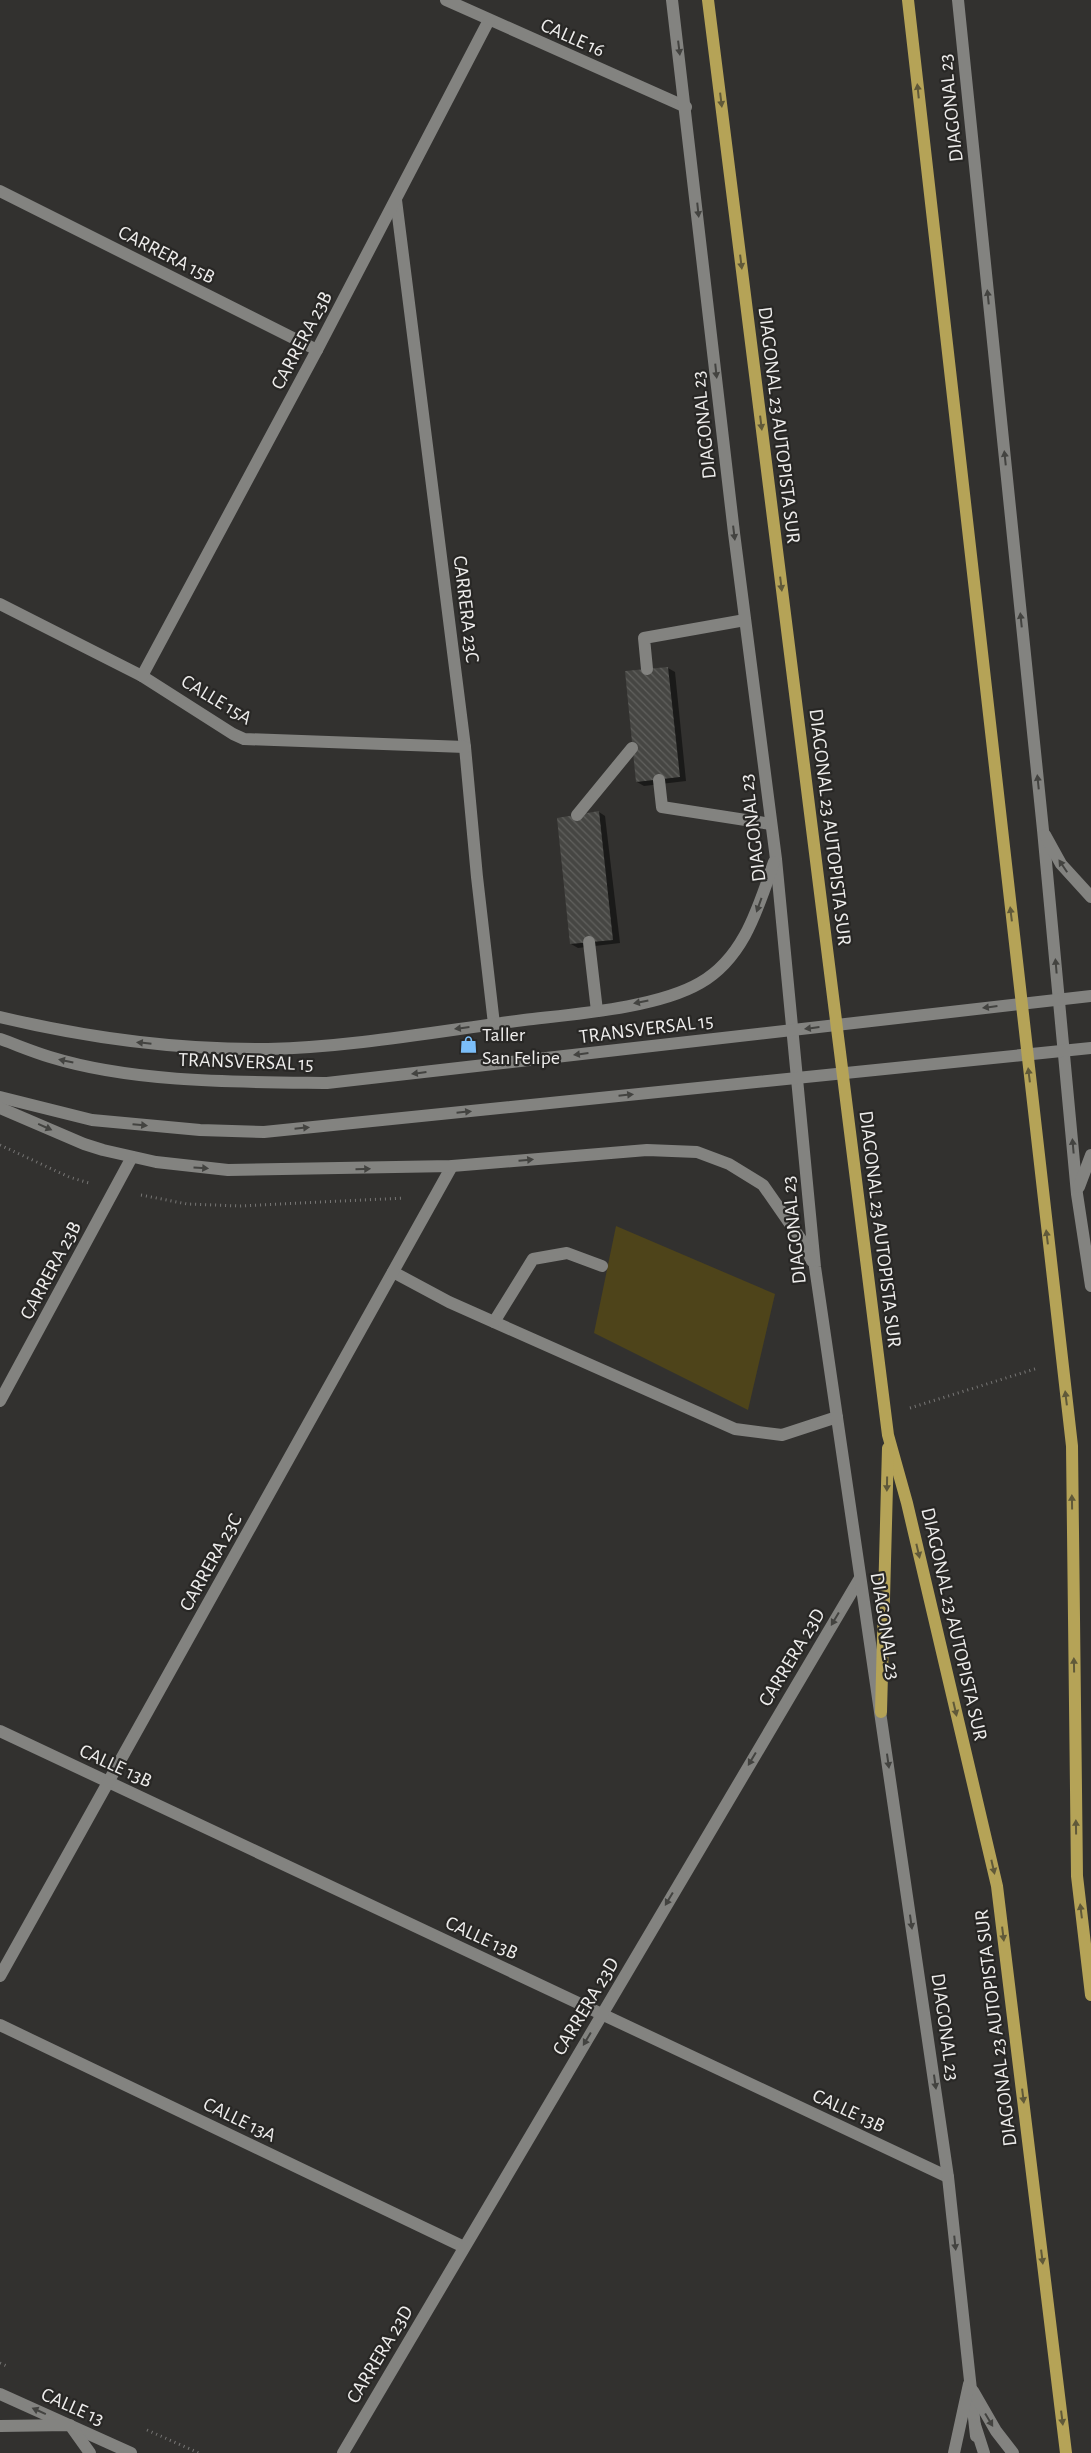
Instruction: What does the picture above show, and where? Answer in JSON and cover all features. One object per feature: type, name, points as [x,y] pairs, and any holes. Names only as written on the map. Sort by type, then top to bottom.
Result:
[{"type":"main road","name":"DIAGONAL 23 AUTOPISTA SUR","points":[[708,0],[888,1436],[907,1503],[997,1886],[1066,2453]]},
{"type":"main road","points":[[908,0],[1072,1446],[1077,1876],[1091,1995]]},
{"type":"main road","points":[[881,1712],[888,1436]]},
{"type":"street","name":"CALLE 16","points":[[446,0],[686,107]]},
{"type":"street","name":"DIAGONAL 23","points":[[672,0],[776,859],[815,1267],[948,2177],[978,2453]]},
{"type":"street","name":"DIAGONAL 23","points":[[958,0],[1043,830],[1077,1194],[1091,1286]]},
{"type":"street","name":"CARRERA 23B","points":[[142,676],[317,350],[489,20]]},
{"type":"street","name":"CARRERA 15B","points":[[0,191],[317,350]]},
{"type":"street","name":"CARRERA 23C","points":[[396,200],[465,746],[477,877],[494,1024]]},
{"type":"street","name":"CALLE 15A","points":[[0,604],[142,676],[233,734],[244,739],[465,746]]},
{"type":"street","points":[[647,669],[644,638],[746,620]]},
{"type":"street","points":[[577,815],[632,748]]},
{"type":"street","points":[[659,780],[662,807],[771,824]]},
{"type":"street","points":[[1043,830],[1061,864],[1091,897]]},
{"type":"street","points":[[0,1017],[92,1037],[202,1048],[311,1046],[597,1011],[681,992],[700,983],[718,971],[732,957],[754,920],[776,859]]},
{"type":"street","points":[[589,942],[597,1011]]},
{"type":"street","name":"TRANSVERSAL 15","points":[[0,1039],[52,1058],[114,1071],[212,1081],[327,1083],[1091,996]]},
{"type":"street","points":[[0,1097],[92,1120],[200,1130],[264,1132],[1091,1048]]},
{"type":"street","points":[[0,1108],[84,1144],[132,1157],[189,1167],[228,1170],[452,1166],[647,1150],[684,1151],[712,1156],[763,1185],[802,1241],[815,1267]]},
{"type":"street","points":[[1077,1194],[1091,1155]]},
{"type":"street","name":"CARRERA 23B","points":[[0,1401],[132,1157]]},
{"type":"street","name":"CARRERA 23C","points":[[0,1976],[452,1166]]},
{"type":"street","points":[[494,1322],[533,1259],[567,1253],[602,1266]]},
{"type":"street","points":[[393,1272],[449,1302],[735,1429],[782,1435],[837,1417]]},
{"type":"street","name":"CARRERA 23D","points":[[343,2453],[860,1578]]},
{"type":"street","name":"CALLE 13B","points":[[0,1731],[948,2177]]},
{"type":"street","name":"CALLE 13A","points":[[0,2025],[464,2247]]},
{"type":"street","points":[[954,2453],[969,2384]]},
{"type":"street","points":[[969,2384],[996,2430],[1013,2453]]},
{"type":"street","name":"CALLE 13","points":[[0,2394],[131,2453]]},
{"type":"street","points":[[975,2425],[984,2453]]},
{"type":"street","points":[[0,2426],[70,2426],[90,2453]]},
{"type":"path","points":[[901,1412],[1042,1366]]},
{"type":"shaded area","points":[[616,1226],[775,1294],[748,1410],[594,1333]]},
{"type":"building","points":[[668,667],[680,777],[636,782],[625,671]]},
{"type":"building","points":[[599,811],[613,940],[570,944],[557,818]]},
{"type":"place","name":"Taller San Felipe","points":[[468,1045]]}]
